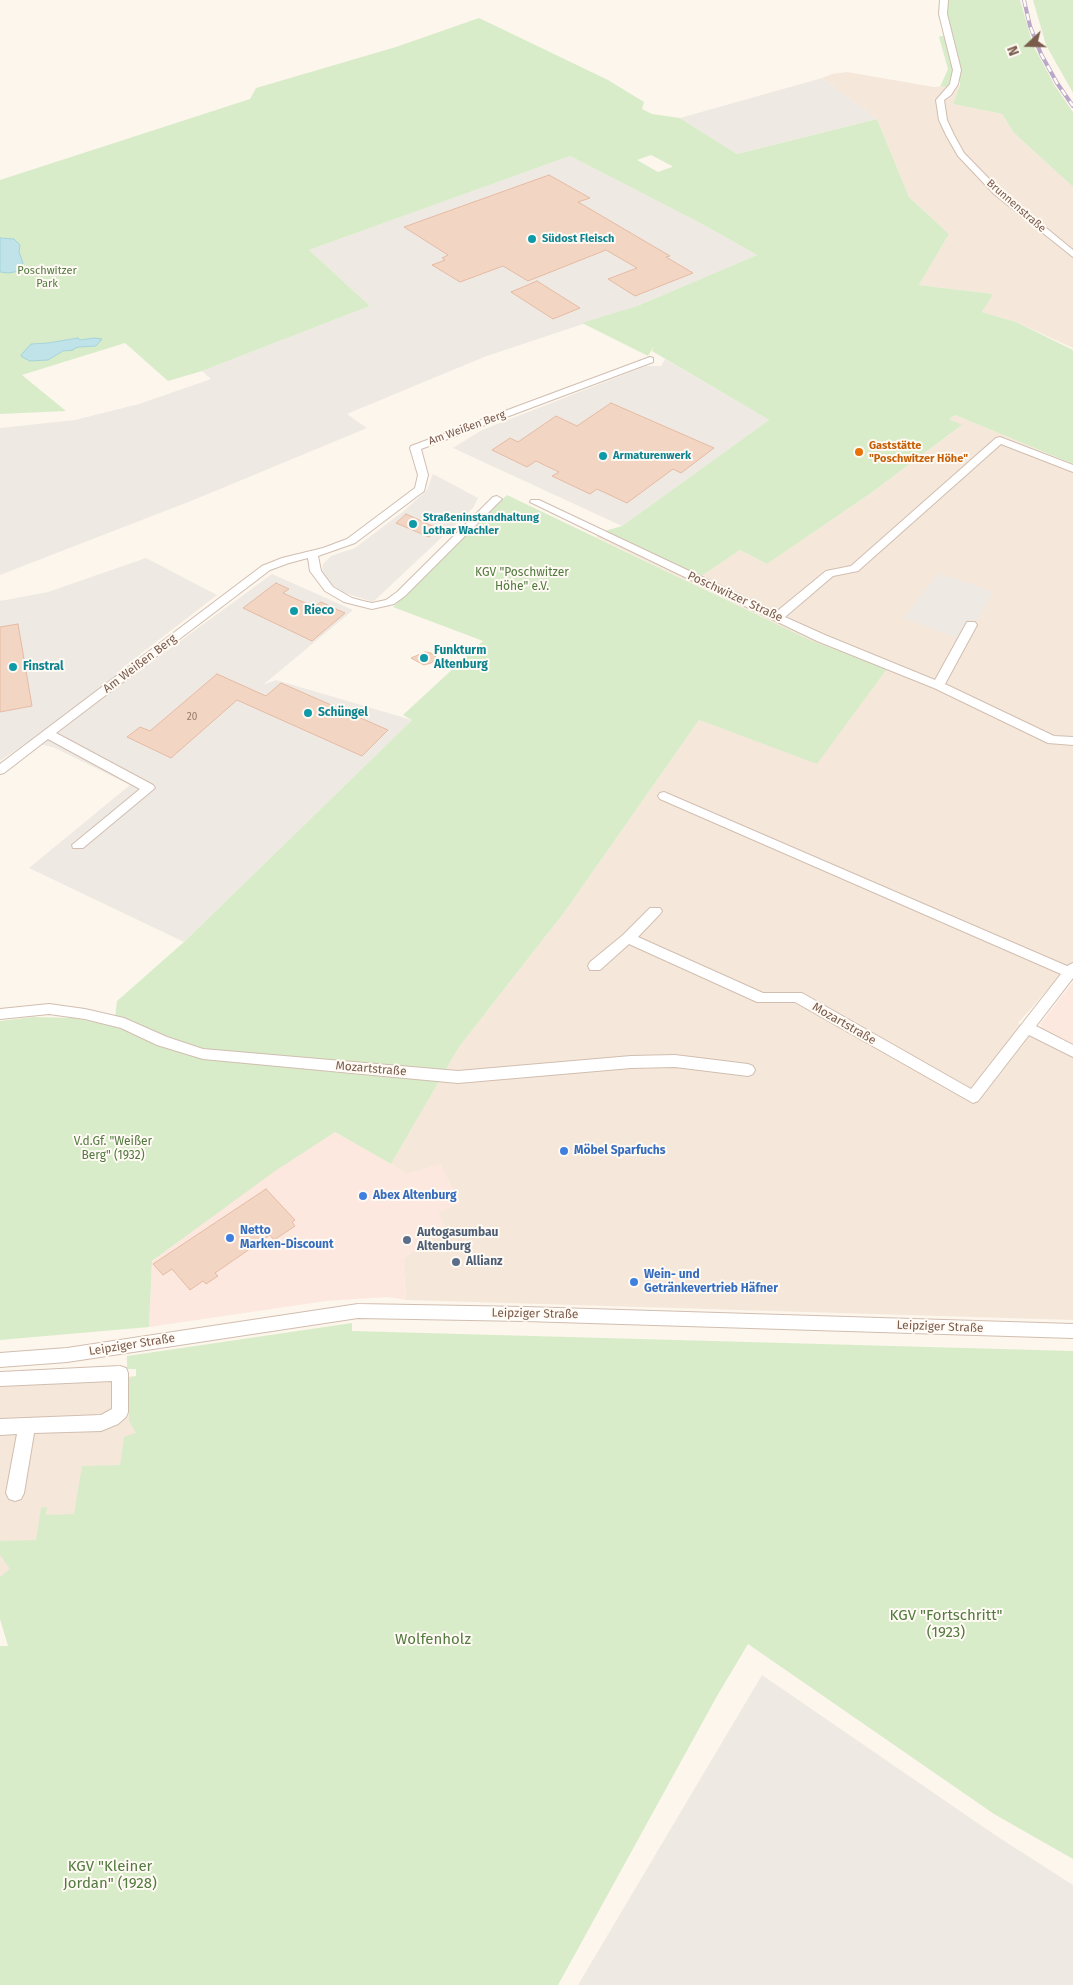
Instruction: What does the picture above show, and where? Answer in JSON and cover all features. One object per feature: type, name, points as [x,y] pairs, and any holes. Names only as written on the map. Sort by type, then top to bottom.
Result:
[{"type":"street","name":"Brunnenstraße","points":[[944,0],[945,22],[957,70],[954,84],[940,100],[943,120],[961,154],[997,192],[1073,254]]},
{"type":"street","name":"Am Weißen Berg","points":[[0,770],[266,568],[286,560],[312,554],[351,541],[420,488],[423,475],[415,448],[650,360]]},
{"type":"street","points":[[778,617],[830,574],[854,569],[1000,440],[1073,469]]},
{"type":"street","points":[[312,554],[316,571],[329,589],[348,600],[361,604],[381,605],[390,602],[401,594],[497,499]]},
{"type":"street","name":"Poschwitzer Straße","points":[[536,502],[820,638],[938,685],[1052,740],[1073,741]]},
{"type":"street","points":[[938,685],[971,625]]},
{"type":"street","points":[[48,734],[149,788],[78,845]]},
{"type":"street","name":"Mozartstraße","points":[[628,938],[762,998],[797,997],[973,1097],[1071,970],[664,796]]},
{"type":"street","points":[[595,966],[628,938],[655,911]]},
{"type":"street","name":"Mozartstraße","points":[[0,1014],[49,1009],[85,1014],[124,1023],[162,1041],[203,1054],[458,1077],[631,1062],[675,1061],[748,1070]]},
{"type":"street","points":[[1027,1026],[1073,1052]]},
{"type":"street","name":"Leipziger Straße","points":[[0,1360],[67,1355],[358,1311],[525,1314],[1073,1331]]},
{"type":"street","name":"Leipziger Straße","points":[[0,1379],[120,1373],[120,1412],[112,1419],[101,1423],[0,1427]]},
{"type":"street","points":[[15,1493],[27,1426]]},
{"type":"shaded area","points":[[847,72],[934,87],[960,85],[953,104],[1002,114],[1014,133],[1073,187],[1073,348],[1016,322],[982,312],[992,294],[919,285],[949,234],[909,197],[877,119],[822,78],[832,74]]},
{"type":"shaded area","points":[[822,78],[877,119],[737,154],[680,118]]},
{"type":"shaded area","points":[[570,156],[702,224],[757,255],[637,306],[484,357],[347,414],[367,428],[196,499],[0,575],[0,428],[75,420],[139,404],[211,379],[202,371],[370,306],[309,250]]},
{"type":"shaded area","points":[[665,359],[769,420],[622,526],[453,448],[482,430],[646,366],[661,366]]},
{"type":"shaded area","points":[[955,415],[1073,464],[1073,961],[1018,1023],[1073,1051],[1073,1320],[406,1300],[403,1259],[444,1226],[406,1174],[391,1164],[459,1047],[566,910],[699,720],[817,763],[887,669],[810,640],[596,537],[605,531],[700,577],[740,550],[767,564],[871,493],[961,426],[949,419]]},
{"type":"shaded area","points":[[433,474],[478,498],[473,508],[373,602],[345,593],[331,584],[322,574],[323,564],[331,556],[355,548],[405,510],[427,490]]},
{"type":"shaded area","points":[[146,558],[217,595],[121,669],[131,677],[272,574],[353,610],[263,685],[276,680],[412,720],[184,942],[29,868],[130,785],[55,748],[29,741],[0,761],[0,601],[48,592]]},
{"type":"shaded area","points":[[939,573],[993,592],[974,627],[966,624],[957,638],[903,618]]},
{"type":"shaded area","points":[[1073,982],[1073,1047],[1043,1031],[1040,1024]]},
{"type":"shaded area","points":[[335,1132],[406,1174],[440,1164],[460,1203],[438,1213],[445,1226],[403,1259],[406,1300],[388,1297],[326,1301],[149,1327],[152,1261],[275,1170]]},
{"type":"shaded area","points":[[134,1376],[132,1423],[161,1465],[0,1582],[0,1385],[53,1383]]},
{"type":"shaded area","points":[[762,1675],[995,1835],[1073,1885],[1073,1985],[578,1985]]},
{"type":"green space","points":[[948,0],[1020,0],[1033,45],[1055,86],[1073,112],[1073,187],[1014,133],[1002,114],[953,104],[960,85],[960,70],[958,55],[950,31],[947,13]]},
{"type":"green space","points":[[1033,0],[1073,0],[1073,93],[1046,45]]},
{"type":"green space","name":"Poschwitzer Park","points":[[479,18],[608,80],[644,102],[642,109],[652,114],[680,118],[737,154],[877,119],[909,197],[949,234],[919,285],[993,294],[982,312],[1016,322],[1073,350],[1073,464],[955,415],[949,419],[962,425],[871,493],[767,564],[740,550],[700,577],[605,531],[622,526],[769,420],[652,351],[654,346],[648,356],[582,323],[637,306],[757,255],[702,224],[570,156],[309,250],[370,306],[202,371],[168,381],[125,343],[22,375],[66,411],[0,414],[0,180],[250,99],[256,88],[396,47]],"holes":[[[651,155],[672,166],[672,167],[658,172],[637,160]],[[78,338],[80,340],[94,338],[91,347],[79,347],[58,353],[31,344]]]},
{"type":"green space","points":[[945,36],[954,70],[951,86],[940,87],[948,69],[939,37]]},
{"type":"green space","points":[[507,495],[810,640],[887,669],[817,764],[699,720],[566,910],[459,1047],[391,1164],[335,1132],[275,1171],[152,1261],[149,1327],[0,1340],[0,1021],[33,1017],[74,1018],[114,1026],[117,1001],[184,942],[412,720],[403,715],[483,641],[393,607]]},
{"type":"green space","name":"Wolfenholz","points":[[352,1323],[352,1331],[1073,1351],[1073,1859],[994,1814],[748,1644],[717,1696],[558,1985],[0,1985],[0,1646],[8,1646],[0,1619],[0,1577],[10,1569],[0,1555],[0,1541],[36,1540],[41,1508],[47,1507],[46,1515],[74,1514],[82,1466],[120,1465],[124,1437],[136,1433],[129,1421],[128,1378],[136,1376],[136,1369],[127,1369],[127,1356]]},
{"type":"water","points":[[0,238],[14,239],[20,245],[19,252],[23,263],[20,271],[0,272]]},
{"type":"water","points":[[78,338],[80,340],[102,339],[96,346],[79,347],[74,350],[63,351],[48,360],[30,361],[21,355],[31,344]]},
{"type":"building","name":"Südost Fleisch","points":[[549,175],[590,198],[578,202],[670,256],[666,257],[693,273],[635,296],[608,279],[637,268],[606,250],[528,281],[503,266],[460,282],[432,265],[445,260],[442,258],[448,255],[404,227]]},
{"type":"building","points":[[537,281],[580,308],[553,319],[511,292]]},
{"type":"building","name":"Armaturenwerk","points":[[611,403],[714,448],[681,473],[673,469],[627,503],[597,489],[590,494],[552,476],[559,472],[536,461],[527,467],[492,450],[510,438],[518,442],[556,416],[577,426]]},
{"type":"building","name":"Straßeninstandhaltung Lothar Wachler","points":[[406,514],[439,529],[429,537],[396,523]]},
{"type":"building","name":"Rieco","points":[[276,583],[289,589],[283,593],[314,607],[321,602],[345,613],[312,641],[243,608]]},
{"type":"building","name":"Finstral","points":[[18,624],[32,706],[0,712],[0,627]]},
{"type":"building","name":"Funkturm Altenburg","points":[[425,652],[431,653],[437,658],[431,663],[424,665],[411,658]]},
{"type":"building","name":"Schüngel","points":[[217,674],[266,696],[281,683],[388,730],[362,756],[237,700],[171,758],[127,737],[140,727],[150,731]]},
{"type":"building","name":"Netto Marken-Discount","points":[[266,1189],[295,1220],[292,1222],[295,1226],[274,1240],[270,1235],[215,1273],[218,1276],[206,1284],[203,1281],[190,1290],[172,1269],[163,1275],[153,1264]]},
{"type":"railway","points":[[1024,0],[1030,26],[1041,54],[1057,83],[1073,106]]},
{"type":"place","name":"Südost Fleisch","points":[[532,239]]},
{"type":"place","name":"Gaststätte \"Poschwitzer Höhe\"","points":[[859,452]]},
{"type":"place","name":"Armaturenwerk","points":[[603,456]]},
{"type":"place","name":"Straßeninstandhaltung Lothar Wachler","points":[[413,524]]},
{"type":"place","name":"Rieco","points":[[294,611]]},
{"type":"place","name":"Funkturm Altenburg","points":[[424,658]]},
{"type":"place","name":"Finstral","points":[[13,667]]},
{"type":"place","name":"Schüngel","points":[[308,713]]},
{"type":"place","name":"Möbel Sparfuchs","points":[[564,1151]]},
{"type":"place","name":"Abex Altenburg","points":[[363,1196]]},
{"type":"place","name":"Netto Marken-Discount","points":[[230,1238]]},
{"type":"place","name":"Autogasumbau Altenburg","points":[[407,1240]]},
{"type":"place","name":"Allianz","points":[[456,1262]]},
{"type":"place","name":"Wein- und Getränkevertrieb Häfner","points":[[634,1282]]},
{"type":"park label","name":"KGV \"Poschwitzer Höhe\" e.V.","points":[[522,580]]},
{"type":"park label","name":"V.d.Gf. \"Weißer Berg\" (1932)","points":[[113,1149]]},
{"type":"park label","name":"KGV \"Fortschritt\" (1923)","points":[[946,1624]]},
{"type":"park label","name":"KGV \"Kleiner Jordan\" (1928)","points":[[110,1876]]}]
